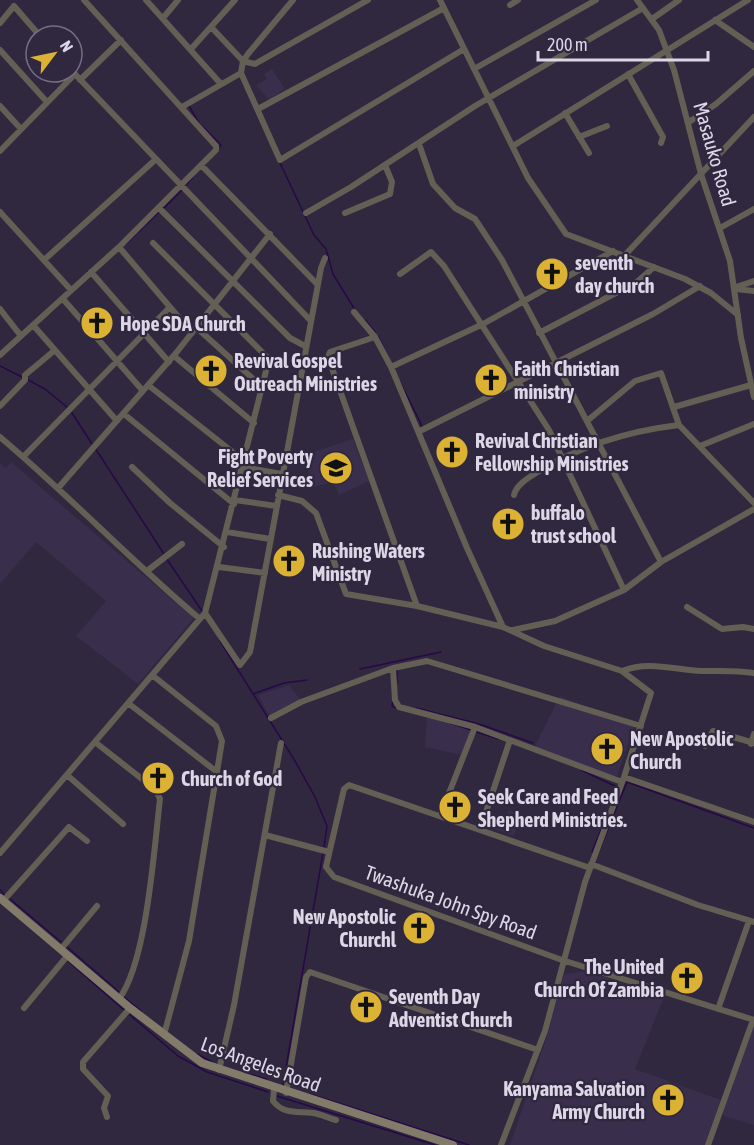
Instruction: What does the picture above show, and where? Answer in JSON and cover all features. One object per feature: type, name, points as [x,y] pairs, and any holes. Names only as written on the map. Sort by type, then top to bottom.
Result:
[{"type":"main road","name":"Los Angeles Road","points":[[2,899],[130,1009],[191,1057],[219,1070],[273,1089],[453,1145]]},
{"type":"street","points":[[0,355],[119,247],[182,187],[216,150],[216,146],[182,107],[84,0]]},
{"type":"street","points":[[146,0],[220,83]]},
{"type":"street","points":[[164,18],[178,0]]},
{"type":"street","points":[[191,49],[235,0]]},
{"type":"street","points":[[293,0],[243,61],[241,73],[280,160],[464,49]]},
{"type":"street","points":[[212,28],[243,61],[255,64],[368,0]]},
{"type":"street","points":[[440,0],[541,200],[566,234],[700,286],[738,315]]},
{"type":"street","points":[[510,4],[518,0]]},
{"type":"street","points":[[474,69],[596,0]]},
{"type":"street","name":"Masauko Road","points":[[637,0],[652,19],[668,49],[701,174],[720,228],[736,288],[738,315],[754,397]]},
{"type":"street","points":[[652,19],[679,0]]},
{"type":"street","points":[[513,146],[748,0]]},
{"type":"street","points":[[0,23],[14,6],[30,24]]},
{"type":"street","points":[[258,109],[444,8]]},
{"type":"street","points":[[306,213],[419,144],[488,98],[643,8]]},
{"type":"street","points":[[715,20],[754,48]]},
{"type":"street","points":[[84,69],[121,40]]},
{"type":"street","points":[[0,50],[47,102]]},
{"type":"street","points":[[689,122],[716,104],[754,71]]},
{"type":"street","points":[[182,107],[220,83],[241,73]]},
{"type":"street","points":[[628,74],[663,137],[662,143]]},
{"type":"street","points":[[0,151],[66,84]]},
{"type":"street","points":[[84,84],[310,320]]},
{"type":"street","points":[[0,106],[21,129]]},
{"type":"street","points":[[565,113],[589,153]]},
{"type":"street","points":[[625,255],[754,117]]},
{"type":"street","points":[[579,137],[607,126]]},
{"type":"street","points":[[419,144],[434,184],[455,208],[479,225],[497,251],[661,562]]},
{"type":"street","points":[[44,260],[155,160]]},
{"type":"street","points":[[201,165],[317,284]]},
{"type":"street","points":[[345,213],[390,194],[392,182],[385,165]]},
{"type":"street","points":[[159,208],[290,338],[305,346]]},
{"type":"street","points":[[720,228],[754,209]]},
{"type":"street","points":[[0,213],[71,291]]},
{"type":"street","points":[[59,487],[172,359],[216,306],[232,280],[270,234]]},
{"type":"street","points":[[0,853],[205,613],[219,567],[269,357],[153,243]]},
{"type":"street","points":[[119,247],[194,331],[262,387]]},
{"type":"street","points":[[391,367],[483,324],[613,251]]},
{"type":"street","points":[[400,274],[433,252],[483,324],[549,430],[624,590]]},
{"type":"street","points":[[205,613],[240,665],[250,652],[305,346],[317,284],[325,258]]},
{"type":"street","points":[[539,333],[637,282],[654,267]]},
{"type":"street","points":[[91,273],[143,335],[254,423]]},
{"type":"street","points":[[736,288],[754,281]]},
{"type":"street","points":[[420,432],[653,314],[700,286]]},
{"type":"street","points":[[736,288],[754,291]]},
{"type":"street","points":[[63,299],[143,391]]},
{"type":"street","points":[[23,456],[170,306]]},
{"type":"street","points":[[0,309],[21,336]]},
{"type":"street","points":[[354,312],[375,337],[391,367],[420,432],[466,548],[503,627]]},
{"type":"street","points":[[33,325],[117,422]]},
{"type":"street","points":[[375,337],[330,352],[328,357],[417,606]]},
{"type":"street","points":[[0,406],[25,380],[25,375],[55,350]]},
{"type":"street","points":[[587,421],[632,384],[657,373],[663,376],[680,425],[754,503]]},
{"type":"street","points":[[148,385],[244,464],[282,474]]},
{"type":"street","points":[[674,407],[751,385]]},
{"type":"street","points":[[124,414],[234,502],[276,506]]},
{"type":"street","points":[[700,446],[754,424]]},
{"type":"street","points":[[514,495],[515,489],[525,481],[561,458],[599,443],[680,425]]},
{"type":"street","points":[[0,437],[59,487],[200,619]]},
{"type":"street","points":[[132,467],[170,503],[224,547]]},
{"type":"street","points":[[278,495],[302,501],[313,508],[346,594],[417,606],[513,630],[544,646],[622,671],[650,690],[651,696],[642,726],[590,866],[562,960],[556,993],[538,1050],[501,1145]]},
{"type":"street","points":[[513,630],[555,621],[624,590],[661,562],[754,509]]},
{"type":"street","points":[[227,532],[270,539]]},
{"type":"street","points":[[147,571],[182,544]]},
{"type":"street","points":[[219,567],[265,573]]},
{"type":"street","points":[[687,608],[722,629],[742,627],[754,629]]},
{"type":"street","points":[[271,718],[300,702],[393,668],[427,661],[642,726]]},
{"type":"street","points":[[622,671],[666,665],[696,670],[754,673]]},
{"type":"street","points":[[393,668],[395,700],[399,707],[475,727],[623,780],[754,822]]},
{"type":"street","points":[[152,675],[220,730],[222,741],[189,941],[164,1035]]},
{"type":"street","points":[[128,703],[217,772]]},
{"type":"street","points":[[475,727],[440,816],[590,866],[702,907],[752,921],[718,1009]]},
{"type":"street","points":[[705,746],[713,731],[752,744],[754,734]]},
{"type":"street","points":[[480,830],[510,740]]},
{"type":"street","points":[[95,742],[156,790],[160,798],[147,903],[131,979],[119,999]]},
{"type":"street","points":[[219,1070],[266,836],[281,743]]},
{"type":"street","points":[[67,775],[123,824]]},
{"type":"street","name":"Twashuka John Spy Road","points":[[440,816],[346,785],[326,867],[334,877],[562,960],[754,1020]]},
{"type":"street","points":[[2,899],[69,827],[87,841]]},
{"type":"street","points":[[266,836],[329,852]]},
{"type":"street","points":[[24,1008],[97,906]]},
{"type":"street","points":[[286,1093],[306,977],[310,972],[538,1050]]},
{"type":"street","points":[[107,1117],[104,1108],[108,1096],[83,1069],[83,1062],[130,1009]]},
{"type":"street","points":[[708,1145],[754,1020]]},
{"type":"street","points":[[273,1089],[273,1101],[291,1113],[312,1113],[336,1120]]},
{"type":"shaded area","points":[[272,69],[285,89],[269,100],[256,85],[267,79],[264,74]]},
{"type":"shaded area","name":"Fight Poverty Relief Services","points":[[353,439],[369,481],[339,495],[333,482],[310,488],[307,454]]},
{"type":"shaded area","points":[[11,462],[194,618],[138,684],[76,636],[106,601],[36,542],[0,584],[0,463],[6,468]]},
{"type":"shaded area","points":[[289,685],[300,699],[270,717],[258,695]]},
{"type":"shaded area","points":[[560,696],[634,726],[616,779],[534,748]]},
{"type":"shaded area","points":[[427,716],[472,731],[461,755],[425,747]]},
{"type":"shaded area","points":[[509,810],[520,815],[514,836],[482,825],[487,812],[504,820]]},
{"type":"shaded area","points":[[587,971],[664,997],[635,1069],[721,1100],[705,1145],[510,1145],[548,1033],[564,974]]},
{"type":"shaded area","points":[[754,1026],[754,1125],[724,1116],[723,1112]]},
{"type":"waterway","points":[[189,106],[199,123],[221,145],[218,148]]},
{"type":"waterway","points":[[280,163],[314,235],[326,249],[333,274],[355,310]]},
{"type":"waterway","points":[[186,185],[193,177]]},
{"type":"waterway","points":[[164,208],[182,190]]},
{"type":"waterway","points":[[127,243],[160,211]]},
{"type":"waterway","points":[[50,313],[60,304]]},
{"type":"waterway","points":[[365,320],[375,332]]},
{"type":"waterway","points":[[378,336],[388,356]]},
{"type":"waterway","points":[[0,366],[22,377]]},
{"type":"waterway","points":[[28,380],[45,389],[68,408]]},
{"type":"waterway","points":[[400,382],[422,426]]},
{"type":"waterway","points":[[72,413],[92,444]]},
{"type":"waterway","points":[[95,448],[164,554]]},
{"type":"waterway","points":[[166,558],[202,611]]},
{"type":"waterway","points":[[220,641],[315,797],[327,826],[324,847]]},
{"type":"waterway","points":[[360,669],[441,652]]},
{"type":"waterway","points":[[397,670],[397,683]]},
{"type":"waterway","points":[[253,694],[284,683],[307,680]]},
{"type":"waterway","points":[[393,700],[392,706],[396,708]]},
{"type":"waterway","points":[[416,708],[479,724],[533,743]]},
{"type":"waterway","points":[[450,723],[471,730]]},
{"type":"waterway","points":[[477,732],[498,739]]},
{"type":"waterway","points":[[581,770],[617,787]]},
{"type":"waterway","points":[[597,864],[595,861],[627,782],[754,828]]},
{"type":"waterway","points":[[592,852],[601,830]]},
{"type":"waterway","points":[[283,1085],[323,853]]},
{"type":"waterway","points":[[0,890],[6,896]]},
{"type":"waterway","points":[[10,899],[61,942]]},
{"type":"waterway","points":[[66,946],[119,992]]},
{"type":"waterway","points":[[68,961],[124,1010]]},
{"type":"waterway","points":[[124,997],[141,1011]]},
{"type":"waterway","points":[[130,1015],[178,1056],[207,1072],[268,1092]]},
{"type":"waterway","points":[[197,1054],[212,1062]]},
{"type":"waterway","points":[[245,1073],[266,1079]]},
{"type":"waterway","points":[[310,1094],[469,1145]]},
{"type":"waterway","points":[[277,1096],[435,1145]]},
{"type":"place","name":"seventh day church","points":[[552,274]]},
{"type":"place","name":"Hope SDA Church","points":[[97,323]]},
{"type":"place","name":"Revival Gospel Outreach Ministries","points":[[211,371]]},
{"type":"place","name":"Faith Christian ministry","points":[[491,380]]},
{"type":"place","name":"Revival Christian Fellowship Ministries","points":[[452,452]]},
{"type":"place","name":"Fight Poverty Relief Services","points":[[336,468]]},
{"type":"place","name":"buffalo trust school","points":[[508,524]]},
{"type":"place","name":"Rushing Waters Ministry","points":[[289,561]]},
{"type":"place","name":"New Apostolic Church","points":[[607,749]]},
{"type":"place","name":"Church of God","points":[[158,778]]},
{"type":"place","name":"Seek Care and Feed Shepherd Ministries.","points":[[455,807]]},
{"type":"place","name":"New Apostolic Churchl","points":[[419,928]]},
{"type":"place","name":"The United Church Of Zambia","points":[[687,978]]},
{"type":"place","name":"Seventh Day Adventist Church","points":[[366,1007]]},
{"type":"place","name":"Kanyama Salvation Army Church","points":[[668,1100]]}]
